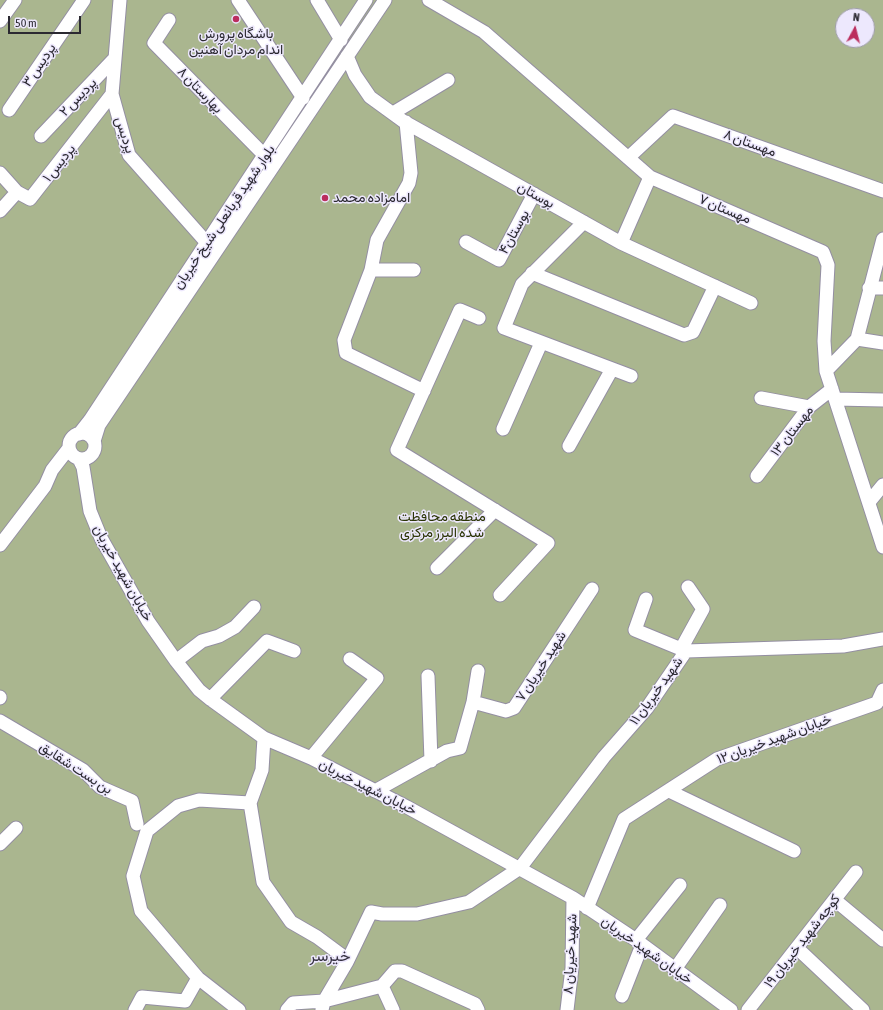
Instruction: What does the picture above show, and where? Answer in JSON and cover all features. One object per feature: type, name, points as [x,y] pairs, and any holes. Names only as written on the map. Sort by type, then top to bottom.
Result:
[{"type":"street","points":[[0,21],[15,0]]},
{"type":"street","name":"پردیس ۳","points":[[9,110],[84,0]]},
{"type":"street","name":"پردیس","points":[[120,0],[112,94],[129,155],[207,243]]},
{"type":"street","points":[[238,0],[303,98]]},
{"type":"street","points":[[317,0],[341,40]]},
{"type":"street","points":[[87,490],[99,425],[133,366],[275,164],[385,0]]},
{"type":"street","name":"مهستان ۷","points":[[430,0],[484,32],[629,157],[650,177],[823,252],[828,265],[824,342],[826,371],[869,502]]},
{"type":"street","name":"بلوار شهید قربانعلی شیخ خیریان","points":[[79,434],[133,366],[207,243],[341,40],[361,3]]},
{"type":"street","name":"بهارستان ۸","points":[[168,20],[154,43],[264,157]]},
{"type":"street","name":"بوستان","points":[[347,56],[355,75],[370,97],[406,122],[621,242],[751,303]]},
{"type":"street","name":"پردیس ۲","points":[[41,136],[115,58]]},
{"type":"street","points":[[393,114],[448,80]]},
{"type":"street","name":"پردیس ۱","points":[[17,192],[30,199],[112,94]]},
{"type":"street","name":"مهستان ۸","points":[[629,157],[673,116],[883,191]]},
{"type":"street","points":[[406,122],[412,173],[409,183],[377,240],[371,270],[344,340],[346,353],[424,391]]},
{"type":"street","points":[[264,157],[275,164]]},
{"type":"street","points":[[0,173],[17,192],[0,211]]},
{"type":"street","points":[[621,242],[650,177]]},
{"type":"street","name":"بوستان۴","points":[[466,242],[499,260],[534,194]]},
{"type":"street","points":[[584,222],[522,284],[504,328],[631,376]]},
{"type":"street","points":[[826,371],[857,339],[869,288],[883,239]]},
{"type":"street","points":[[371,270],[414,270]]},
{"type":"street","points":[[532,273],[684,335],[693,332],[715,286]]},
{"type":"street","points":[[869,288],[883,288]]},
{"type":"street","points":[[479,318],[460,310],[397,450],[548,543],[500,595]]},
{"type":"street","points":[[857,339],[883,343]]},
{"type":"street","points":[[503,429],[541,343]]},
{"type":"street","points":[[569,446],[612,369]]},
{"type":"street","points":[[834,394],[883,400]]},
{"type":"street","name":"مهستان ۱۳","points":[[757,476],[808,407],[834,394]]},
{"type":"street","points":[[761,398],[808,407]]},
{"type":"street","points":[[74,455],[72,438],[79,434],[86,434],[94,447]]},
{"type":"street","points":[[0,545],[45,486],[52,470],[74,455],[87,458],[94,447]]},
{"type":"street","name":"خیابان شهید خیریان","points":[[74,455],[83,467],[90,511],[101,538],[148,621],[176,661],[199,690],[264,738],[311,758],[375,791],[573,898],[639,943],[731,1010]]},
{"type":"street","points":[[883,485],[869,502],[883,547]]},
{"type":"street","points":[[437,568],[495,510]]},
{"type":"street","points":[[646,600],[635,630],[683,650],[703,609],[688,587]]},
{"type":"street","name":"شهید خیریان ۷","points":[[473,702],[506,711],[514,708],[592,589]]},
{"type":"street","points":[[176,661],[202,641],[219,636],[235,627],[254,608]]},
{"type":"street","name":"شهید خیریان ۱۱","points":[[348,960],[371,912],[382,914],[418,914],[469,902],[520,868],[604,757],[647,708],[683,650],[842,646],[883,639]]},
{"type":"street","points":[[210,699],[267,641],[294,651]]},
{"type":"street","points":[[311,758],[377,678],[350,659]]},
{"type":"street","points":[[375,791],[447,751],[460,748],[473,702],[478,672]]},
{"type":"street","points":[[428,676],[431,761]]},
{"type":"street","name":"خیابان شهید خیریان ۱۲","points":[[587,908],[624,819],[717,759],[877,703],[883,690]]},
{"type":"street","name":"بن بست شقایق","points":[[0,721],[83,770],[100,787],[132,801],[136,824]]},
{"type":"street","points":[[264,738],[262,770],[250,803],[262,882],[291,922],[317,937],[348,960],[323,1006]]},
{"type":"street","points":[[264,757],[286,747]]},
{"type":"street","points":[[669,791],[794,851]]},
{"type":"street","points":[[239,1010],[198,978],[141,911],[133,876],[147,831],[178,806],[199,800],[250,803]]},
{"type":"street","points":[[1,841],[16,828]]},
{"type":"street","name":"کوچه شهید خیریان ۱۹","points":[[748,1010],[856,872]]},
{"type":"street","points":[[622,996],[639,943],[680,885]]},
{"type":"street","name":"شهید خیریان ۸","points":[[567,1010],[572,968],[573,898]]},
{"type":"street","points":[[835,900],[883,940]]},
{"type":"street","points":[[675,969],[720,906]]},
{"type":"street","points":[[797,948],[863,1010]]},
{"type":"street","points":[[287,1010],[293,1003],[323,1006],[382,986],[395,971],[402,971],[475,1004],[478,1010]]},
{"type":"street","points":[[135,1010],[142,997],[185,1001],[198,978]]},
{"type":"street","points":[[382,986],[393,1010]]},
{"type":"green space","name":"منطقه محافظت شده البرز مرکزی","points":[[0,0],[883,0],[883,1010],[0,1010]]},
{"type":"place","name":"باشگاه پرورش اندام مردان آهنین","points":[[236,19]]},
{"type":"place","name":"امامزاده محمد","points":[[325,198]]},
{"type":"district","name":"خیرسر","points":[[330,956]]}]
